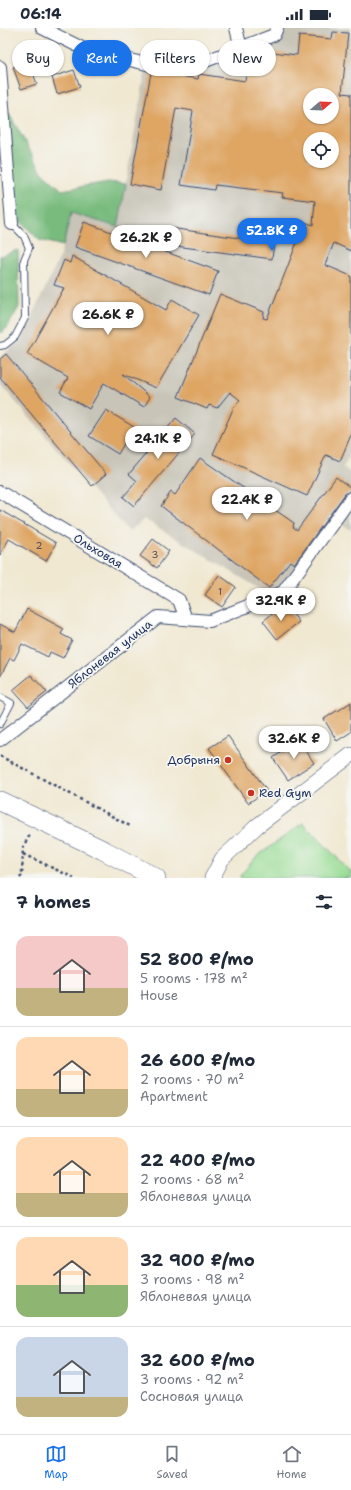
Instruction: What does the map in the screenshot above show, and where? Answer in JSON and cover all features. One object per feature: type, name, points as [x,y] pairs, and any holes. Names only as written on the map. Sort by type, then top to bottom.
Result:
[{"type":"main road","points":[[0,802],[103,850],[156,878]]},
{"type":"street","points":[[42,28],[84,49],[155,66],[203,62],[218,56]]},
{"type":"street","points":[[236,28],[239,40]]},
{"type":"street","points":[[261,40],[274,35],[278,28]]},
{"type":"street","points":[[0,67],[12,224]]},
{"type":"street","name":"Ольховая","points":[[0,492],[179,600],[186,619]]},
{"type":"street","name":"Яблоневая улица","points":[[0,740],[158,617],[210,621],[283,592],[351,498]]},
{"type":"street","points":[[212,878],[222,860],[258,826],[351,756]]},
{"type":"lane","points":[[0,346],[5,345],[15,337],[25,318],[24,260],[29,248],[24,236],[12,224]]},
{"type":"lane","points":[[0,697],[11,703],[0,724]]},
{"type":"path","points":[[0,756],[130,826]]},
{"type":"path","points":[[20,878],[22,875],[23,846],[38,820]]},
{"type":"path","points":[[23,854],[74,878]]},
{"type":"shaded area","points":[[282,28],[351,28],[351,453],[343,467],[351,473],[351,530],[332,520],[291,577],[276,590],[265,592],[144,519],[129,532],[0,384],[0,357],[20,341],[59,259],[71,213],[118,227],[145,76],[210,76],[210,61],[218,57],[218,76],[276,76],[276,40],[255,40]]},
{"type":"green space","points":[[8,112],[42,172],[62,190],[108,182],[126,184],[118,227],[71,213],[63,246],[39,240],[15,216]]},
{"type":"green space","points":[[18,250],[19,307],[7,328],[0,333],[0,256]]},
{"type":"green space","points":[[303,823],[351,872],[351,878],[241,878],[240,876],[256,857]]},
{"type":"building","points":[[333,32],[348,33],[342,93],[351,94],[351,251],[334,243],[325,265],[351,276],[351,435],[340,461],[326,455],[307,496],[213,454],[233,409],[240,400],[230,392],[217,408],[209,405],[207,409],[178,397],[220,294],[264,312],[263,318],[267,319],[305,222],[313,225],[315,201],[282,197],[283,193],[215,185],[214,190],[181,185],[193,111],[176,108],[161,190],[130,184],[150,76],[180,76],[198,79],[199,76],[210,76],[245,81],[246,76],[276,76],[276,52],[297,55],[299,36],[332,39]]},
{"type":"building","points":[[72,71],[72,76],[76,76],[80,87],[57,94],[52,77],[64,76],[64,73]]},
{"type":"building","points":[[16,76],[34,76],[37,84],[21,89]]},
{"type":"building","points":[[84,222],[218,271],[209,295],[75,247]]},
{"type":"building","points":[[170,228],[274,243],[272,259],[168,245]]},
{"type":"building","points":[[72,256],[166,310],[172,299],[199,315],[156,388],[123,374],[150,397],[144,407],[104,383],[89,409],[60,392],[68,378],[27,354],[64,288],[54,285],[64,260],[70,263]]},
{"type":"building","points":[[6,354],[106,474],[92,486],[0,377],[0,359]]},
{"type":"building","points":[[106,410],[134,427],[118,454],[89,436]]},
{"type":"building","points":[[176,418],[195,434],[134,506],[123,497],[137,481],[129,474]]},
{"type":"building","points":[[200,458],[294,523],[293,527],[297,530],[336,477],[351,488],[351,491],[345,494],[294,564],[290,561],[269,588],[161,506],[171,492],[175,495]]},
{"type":"building","points":[[0,510],[56,543],[46,561],[9,539],[0,555]]},
{"type":"building","points":[[153,539],[169,551],[157,568],[140,556]]},
{"type":"building","points":[[219,575],[236,587],[222,607],[205,595]]},
{"type":"building","points":[[285,604],[299,622],[277,639],[263,621]]},
{"type":"building","points":[[27,609],[64,629],[61,634],[72,640],[63,658],[50,652],[48,657],[22,644],[14,660],[10,658],[0,677],[0,624],[15,632]]},
{"type":"building","points":[[31,675],[47,692],[28,707],[13,690]]},
{"type":"building","points":[[351,702],[351,732],[337,741],[324,719]]},
{"type":"building","points":[[228,736],[267,791],[248,803],[209,748]]},
{"type":"building","points":[[299,740],[314,763],[288,780],[273,758]]},
{"type":"place","name":"Добрыня","points":[[228,760]]},
{"type":"place","name":"Red Gym","points":[[251,793]]}]
